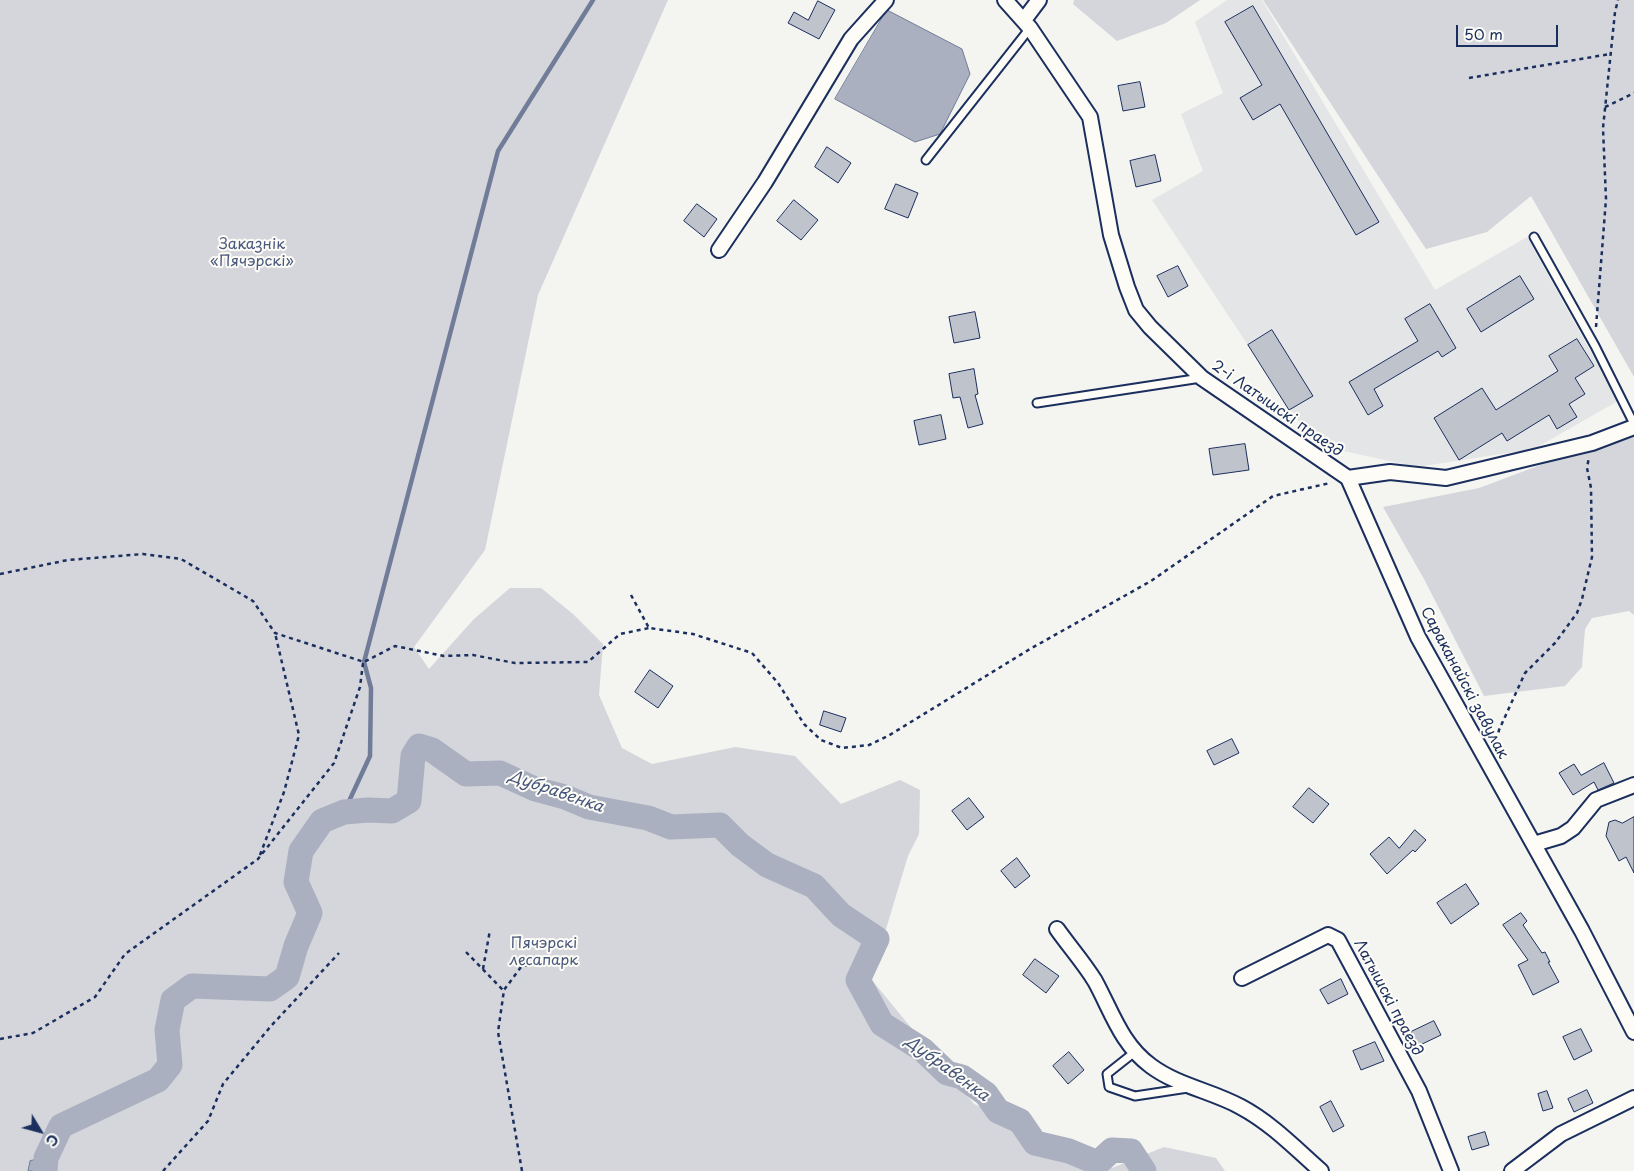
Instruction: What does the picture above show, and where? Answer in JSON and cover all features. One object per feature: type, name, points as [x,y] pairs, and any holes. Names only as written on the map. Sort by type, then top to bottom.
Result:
[{"type":"street","points":[[719,250],[765,182],[851,39],[886,0]]},
{"type":"street","name":"2-і Латышскі праезд","points":[[1005,0],[1027,24],[1090,116],[1111,235],[1136,310],[1150,327],[1202,378],[1348,478]]},
{"type":"street","points":[[1027,24],[1039,0]]},
{"type":"street","points":[[1348,478],[1390,472],[1446,478],[1592,443],[1634,426]]},
{"type":"street","name":"Сараканайскі завулак","points":[[1348,478],[1418,638],[1582,931],[1634,1032]]},
{"type":"street","points":[[1534,844],[1561,836],[1573,828],[1596,800],[1634,785]]},
{"type":"street","points":[[1057,929],[1094,981],[1113,1021],[1128,1043],[1150,1066],[1168,1077],[1240,1106],[1274,1128],[1320,1171]]},
{"type":"street","name":"Латышскі праезд","points":[[1242,978],[1328,935],[1338,940],[1419,1091],[1451,1171]]},
{"type":"street","points":[[1512,1171],[1561,1134],[1634,1098]]},
{"type":"lane","points":[[926,160],[1027,24]]},
{"type":"lane","points":[[1534,237],[1595,346],[1634,426]]},
{"type":"lane","points":[[1037,403],[1202,378]]},
{"type":"lane","points":[[1136,1051],[1107,1074],[1109,1087],[1135,1096],[1193,1087]]},
{"type":"path","points":[[1595,346],[1606,199],[1603,128],[1610,54],[1618,0]]},
{"type":"path","points":[[1469,78],[1610,54]]},
{"type":"path","points":[[1605,107],[1634,93]]},
{"type":"path","points":[[1490,767],[1499,730],[1525,673],[1555,643],[1577,613],[1582,599],[1592,557],[1591,488],[1587,468],[1592,443]]},
{"type":"path","points":[[275,633],[364,662],[395,646],[444,656],[473,655],[515,663],[588,662],[620,634],[649,628],[693,634],[752,653],[778,683],[804,724],[821,740],[842,748],[869,746],[1030,649],[1151,581],[1273,496],[1348,478]]},
{"type":"path","points":[[0,574],[68,560],[143,554],[181,559],[253,601],[275,633],[299,735],[284,792],[258,859]]},
{"type":"path","points":[[631,594],[649,628]]},
{"type":"path","points":[[0,1039],[33,1034],[95,996],[125,954],[258,859],[334,763],[360,688],[364,662]]},
{"type":"path","points":[[483,969],[490,930]]},
{"type":"path","points":[[466,952],[504,990]]},
{"type":"path","points":[[162,1171],[208,1120],[223,1084],[271,1026],[339,953]]},
{"type":"path","points":[[522,1171],[498,1032],[504,990],[521,967],[547,958]]},
{"type":"shaded area","points":[[1227,0],[1262,0],[1435,290],[1527,237],[1618,401],[1534,449],[1417,467],[1316,445],[1290,409],[1152,200],[1203,171],[1181,114],[1223,93],[1195,22]]},
{"type":"green space","name":"Заказнік «Пячэрскі»","points":[[0,0],[668,0],[538,295],[485,550],[414,647],[429,669],[474,619],[510,588],[541,588],[573,614],[603,644],[599,695],[622,748],[652,764],[735,747],[795,756],[841,804],[900,780],[920,790],[919,834],[908,856],[871,979],[974,1104],[1112,1168],[1164,1147],[1216,1158],[1225,1171],[0,1171]]},
{"type":"green space","points":[[1074,0],[1200,0],[1166,23],[1117,41],[1073,4]]},
{"type":"green space","points":[[1263,0],[1634,0],[1634,377],[1531,196],[1487,232],[1426,249]]},
{"type":"green space","points":[[1634,430],[1634,615],[1629,611],[1592,618],[1585,629],[1582,667],[1565,686],[1484,696],[1424,579],[1383,507],[1479,488]]},
{"type":"water","points":[[887,10],[962,49],[970,74],[940,134],[915,142],[835,99]]},
{"type":"water","points":[[46,1158],[48,1171],[28,1171],[30,1161]]},
{"type":"building","points":[[818,1],[835,10],[819,39],[788,23],[794,12],[808,20]]},
{"type":"building","points":[[1253,6],[1379,222],[1356,235],[1280,104],[1253,120],[1240,98],[1262,85],[1225,22]]},
{"type":"building","points":[[1140,82],[1145,107],[1123,111],[1118,86]]},
{"type":"building","points":[[827,147],[851,163],[838,183],[815,167]]},
{"type":"building","points":[[1155,155],[1161,181],[1136,187],[1130,161]]},
{"type":"building","points":[[896,184],[918,193],[908,218],[885,209]]},
{"type":"building","points":[[794,200],[818,220],[801,240],[777,221]]},
{"type":"building","points":[[697,204],[717,219],[704,237],[684,221]]},
{"type":"building","points":[[1178,266],[1188,286],[1168,297],[1157,276]]},
{"type":"building","points":[[1520,276],[1534,299],[1481,332],[1467,309]]},
{"type":"building","points":[[1430,304],[1456,348],[1442,357],[1438,351],[1374,389],[1383,406],[1368,415],[1349,382],[1418,341],[1405,319]]},
{"type":"building","points":[[975,312],[980,338],[954,343],[949,317]]},
{"type":"building","points":[[1272,330],[1313,396],[1289,410],[1248,345]]},
{"type":"building","points":[[1577,339],[1594,366],[1575,378],[1585,394],[1569,404],[1577,417],[1557,429],[1549,415],[1507,441],[1502,433],[1459,460],[1434,418],[1482,388],[1496,410],[1558,371],[1549,356]]},
{"type":"building","points":[[974,369],[978,394],[975,395],[983,424],[968,428],[960,397],[953,398],[949,374]]},
{"type":"building","points":[[941,415],[946,439],[919,445],[914,421]]},
{"type":"building","points":[[1245,444],[1249,470],[1213,475],[1209,449]]},
{"type":"building","points":[[650,670],[673,686],[658,708],[635,692]]},
{"type":"building","points":[[824,711],[846,718],[841,732],[820,725]]},
{"type":"building","points":[[1232,739],[1239,753],[1214,765],[1207,751]]},
{"type":"building","points":[[1604,763],[1614,783],[1598,790],[1594,782],[1573,795],[1559,773],[1574,764],[1581,775]]},
{"type":"building","points":[[1309,788],[1329,804],[1313,823],[1293,807]]},
{"type":"building","points":[[969,798],[984,817],[967,830],[952,811]]},
{"type":"building","points":[[1634,817],[1634,873],[1626,857],[1619,861],[1606,836],[1609,822],[1615,820],[1622,823]]},
{"type":"building","points":[[1415,830],[1426,840],[1415,852],[1413,850],[1387,874],[1370,854],[1389,837],[1399,848]]},
{"type":"building","points":[[1017,858],[1030,876],[1015,888],[1001,871]]},
{"type":"building","points":[[1466,884],[1479,904],[1451,924],[1437,903]]},
{"type":"building","points":[[1521,913],[1527,921],[1523,925],[1542,953],[1545,952],[1550,962],[1548,962],[1559,982],[1533,995],[1518,965],[1528,960],[1503,925]]},
{"type":"building","points":[[1035,959],[1059,976],[1046,993],[1023,975]]},
{"type":"building","points":[[1341,979],[1348,994],[1328,1004],[1320,990]]},
{"type":"building","points":[[1434,1021],[1441,1035],[1418,1046],[1411,1032]]},
{"type":"building","points":[[1581,1029],[1592,1051],[1574,1060],[1563,1037]]},
{"type":"building","points":[[1375,1042],[1384,1061],[1361,1070],[1353,1051]]},
{"type":"building","points":[[1069,1052],[1084,1070],[1068,1084],[1053,1066]]},
{"type":"building","points":[[1587,1090],[1593,1103],[1574,1112],[1568,1099]]},
{"type":"building","points":[[1547,1091],[1553,1108],[1543,1111],[1538,1094]]},
{"type":"building","points":[[1331,1101],[1344,1126],[1333,1132],[1320,1107]]},
{"type":"building","points":[[1485,1132],[1489,1145],[1472,1150],[1468,1137]]},
{"type":"waterway","points":[[344,812],[370,756],[371,688],[364,662],[498,151],[593,0]]},
{"type":"waterway","name":"Дубравенка","points":[[45,1171],[46,1158],[61,1126],[158,1080],[170,1065],[167,1030],[173,1000],[192,986],[270,989],[287,977],[296,946],[310,913],[296,882],[301,851],[322,821],[344,812],[392,811],[409,801],[413,756],[419,746],[432,750],[466,774],[500,773],[535,789],[565,797],[589,807],[648,818],[671,827],[720,825],[740,845],[767,865],[814,886],[841,915],[877,939],[858,980],[882,1024],[923,1050],[947,1073],[962,1077],[986,1094],[998,1111],[1020,1121],[1035,1143],[1069,1151],[1098,1163],[1112,1150],[1131,1151],[1144,1171]]},
{"type":"park label","name":"Пячэрскі лесапарк","points":[[544,952]]}]
